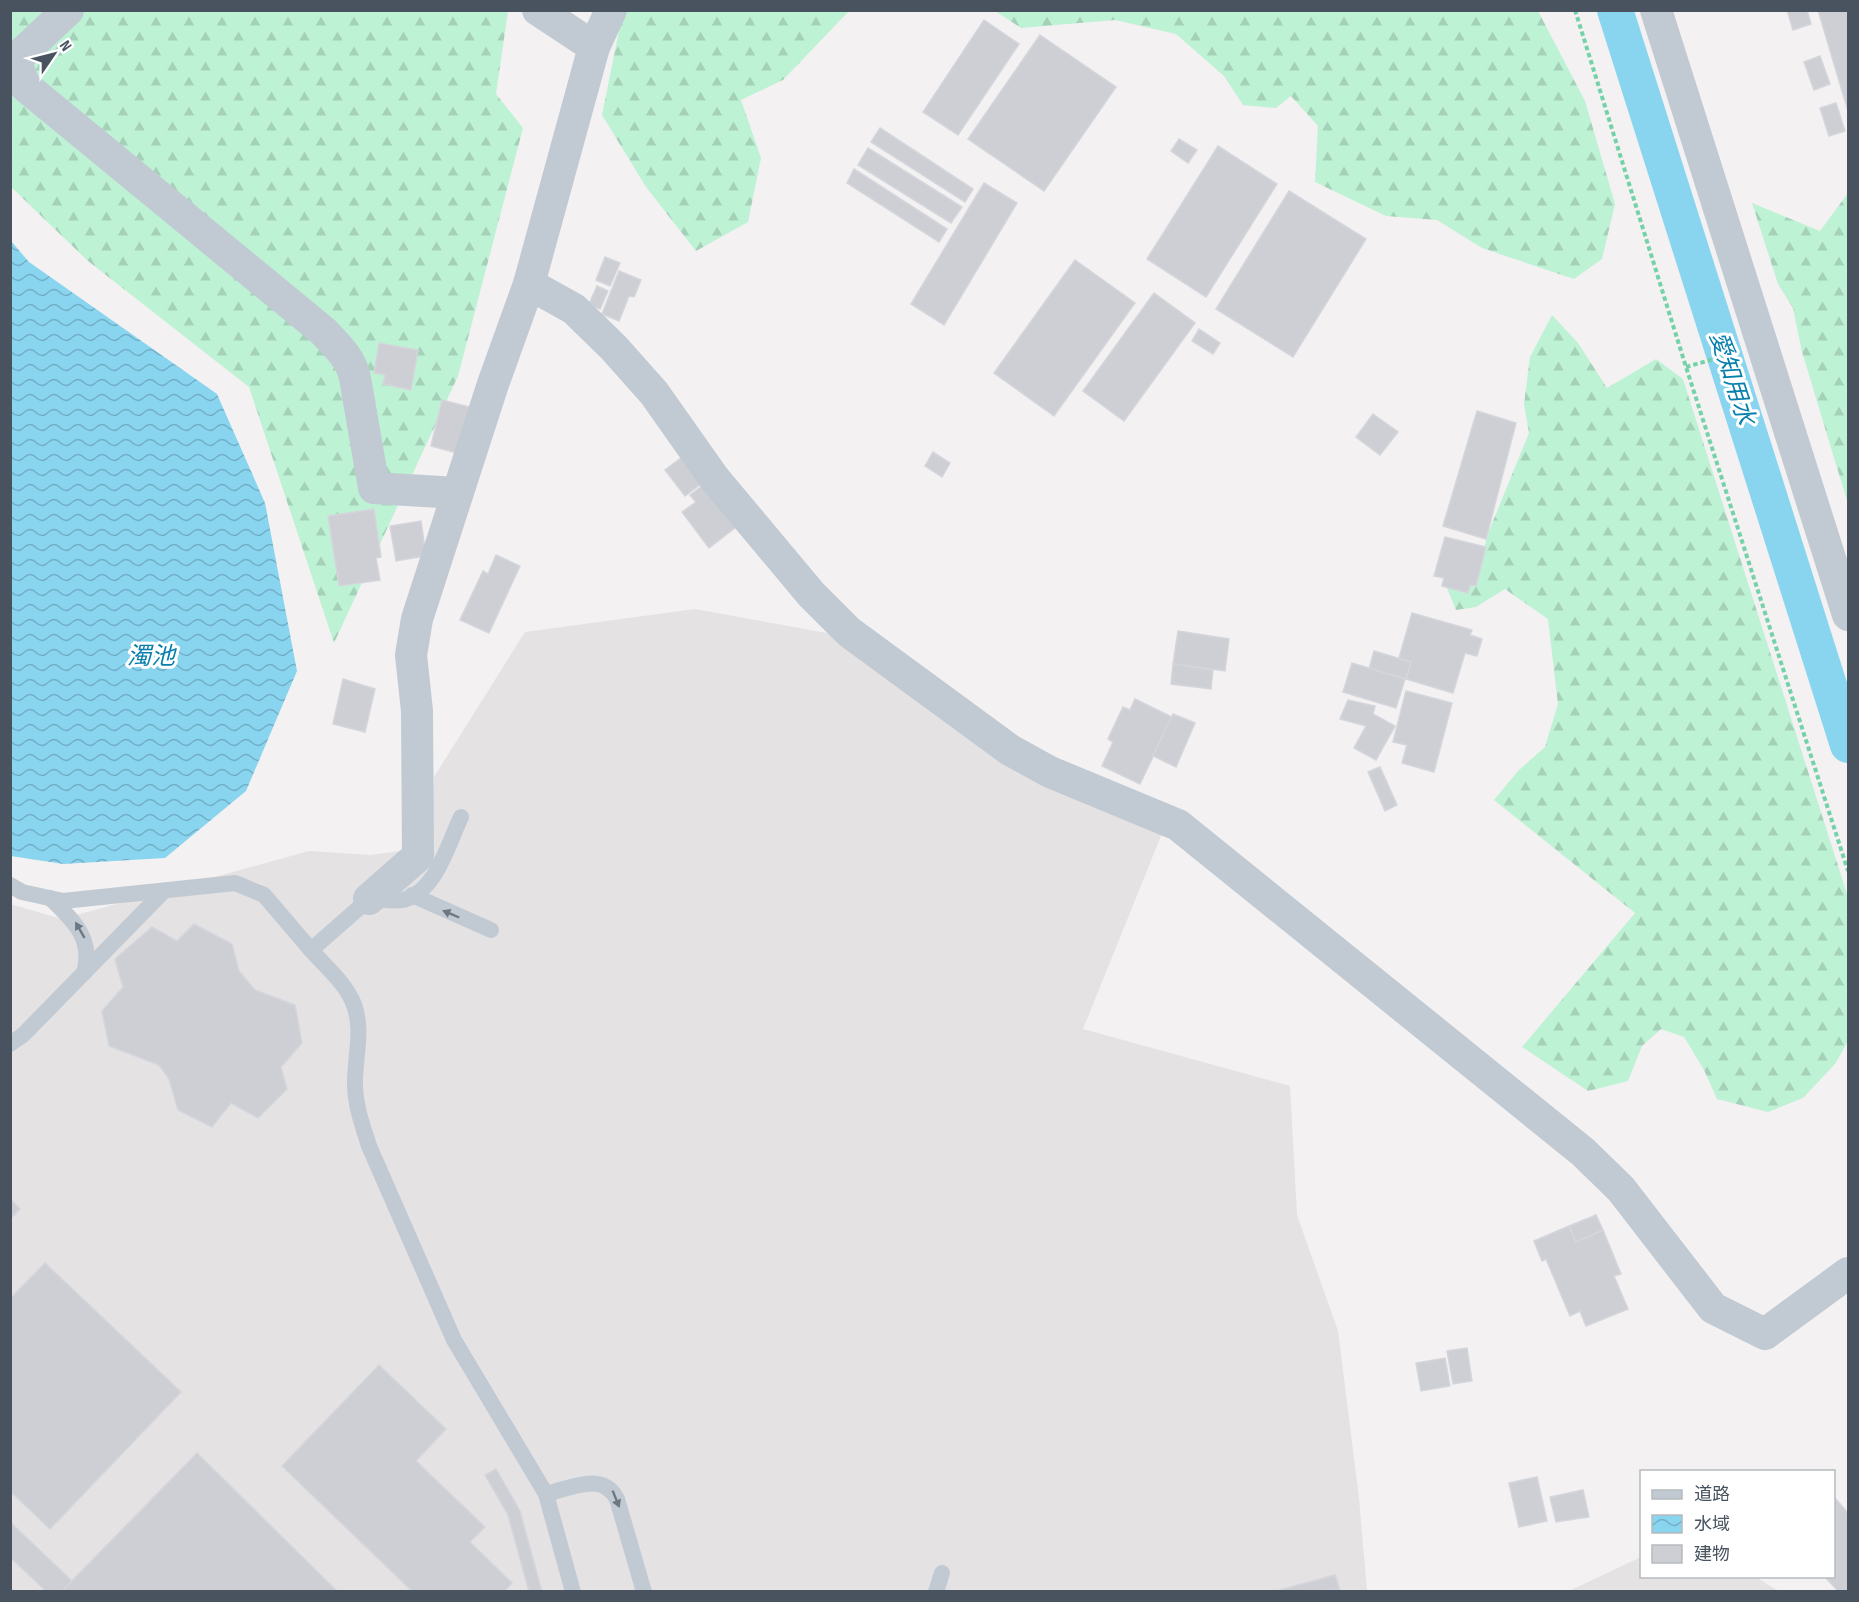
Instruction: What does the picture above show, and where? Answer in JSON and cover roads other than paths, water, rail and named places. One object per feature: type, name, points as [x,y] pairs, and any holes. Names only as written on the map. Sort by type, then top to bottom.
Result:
[{"type":"street","points":[[68,10],[15,60],[25,86],[324,331],[344,354],[352,364],[356,378],[374,488],[458,493]]},
{"type":"street","points":[[538,10],[594,46]]},
{"type":"street","points":[[369,899],[418,856],[417,711],[411,656],[417,619],[529,284],[594,46],[611,10]]},
{"type":"street","points":[[1656,10],[1848,615]]},
{"type":"street","points":[[529,284],[574,309],[614,348],[654,393],[714,478],[830,615],[1010,750],[1050,772],[1178,825],[1187,832],[1583,1152],[1621,1189],[1713,1308],[1765,1334],[1848,1273]]},
{"type":"lane","points":[[310,950],[369,899],[403,900],[423,890],[439,866],[461,818]]},
{"type":"lane","points":[[10,885],[22,892],[63,901],[235,883],[264,896],[341,982],[358,1014],[355,1089],[359,1117],[369,1146],[454,1340],[546,1494],[573,1592]]},
{"type":"lane","points":[[11,1044],[163,892]]},
{"type":"lane","points":[[412,895],[491,930]]},
{"type":"lane","points":[[50,898],[74,921],[86,942],[88,960],[84,973]]},
{"type":"lane","points":[[546,1494],[600,1483],[611,1488],[617,1499],[644,1592]]},
{"type":"lane","points":[[936,1592],[942,1573]]},
{"type":"water","name":"濁池","points":[[11,241],[29,262],[217,394],[265,503],[297,671],[246,791],[165,858],[63,864],[11,856]]},
{"type":"waterway","name":"愛知用水","points":[[1615,10],[1848,745]]}]
